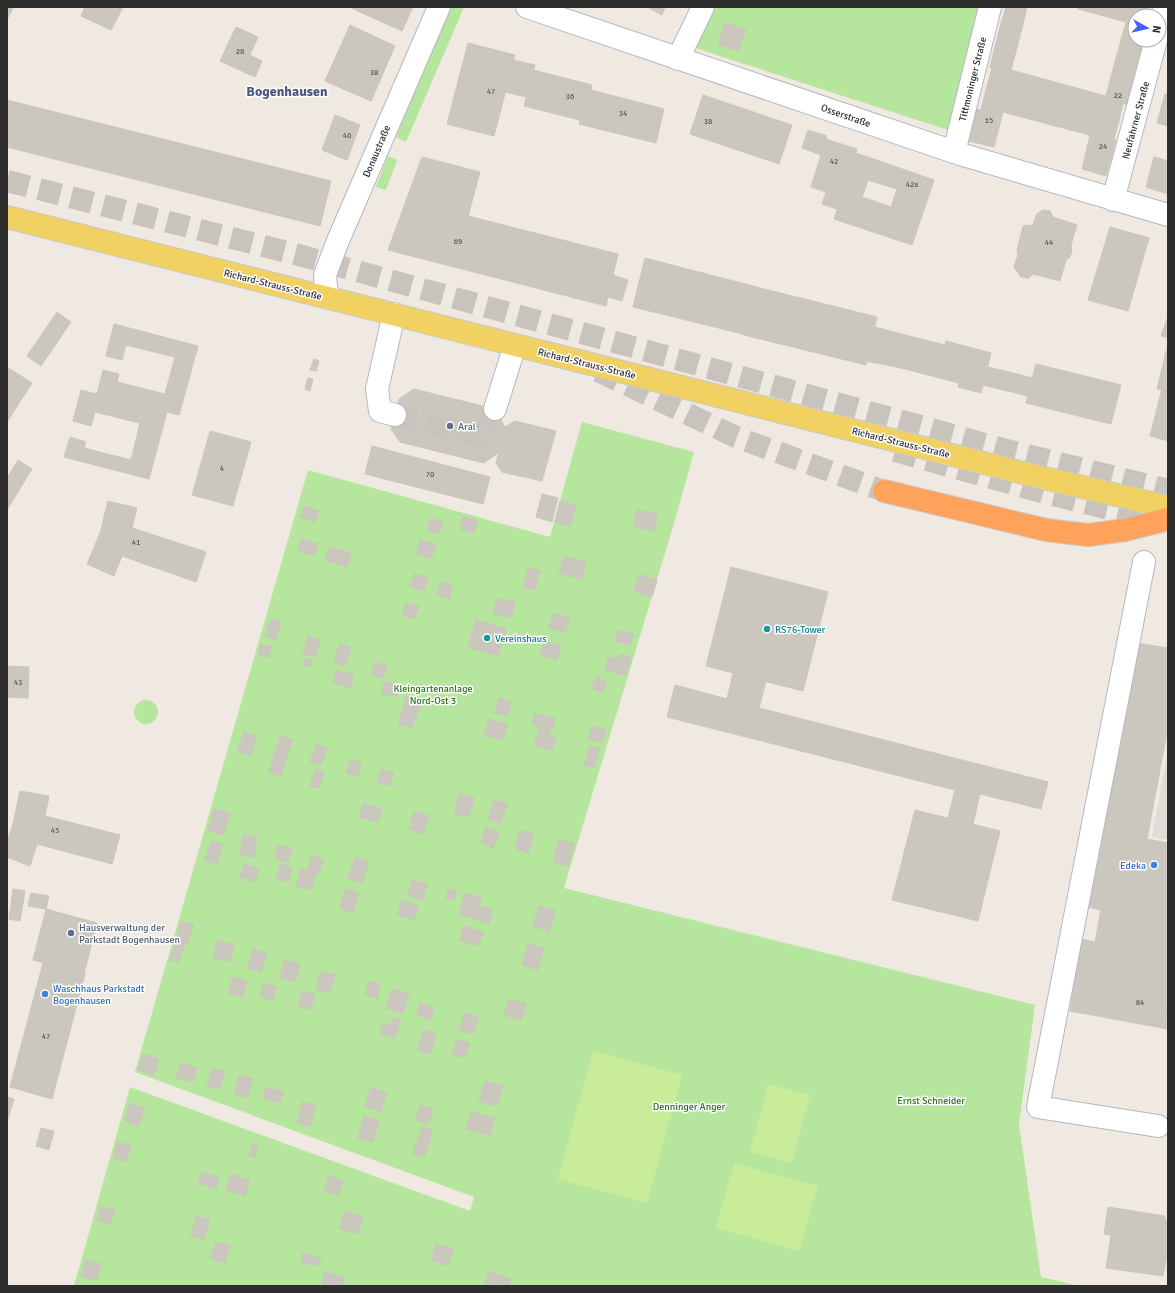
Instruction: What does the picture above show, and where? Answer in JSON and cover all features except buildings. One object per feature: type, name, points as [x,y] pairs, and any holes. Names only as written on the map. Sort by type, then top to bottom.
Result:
[{"type":"highway","points":[[884,491],[1046,530],[1088,535],[1125,530],[1168,519]]},
{"type":"main road","name":"Richard-Strauss-Straße","points":[[7,217],[1031,475],[1168,506]]},
{"type":"street","name":"Donaustraße","points":[[328,298],[325,275],[439,7]]},
{"type":"street","name":"Osserstraße","points":[[527,7],[954,152],[1168,215]]},
{"type":"street","points":[[678,59],[703,7]]},
{"type":"street","name":"Tittmoninger Straße","points":[[954,152],[990,7]]},
{"type":"street","name":"Neufahrner Straße","points":[[1113,200],[1154,48]]},
{"type":"street","points":[[394,314],[377,389],[380,411],[395,414]]},
{"type":"street","points":[[495,409],[515,344]]},
{"type":"street","points":[[1144,562],[1038,1106],[1158,1126]]},
{"type":"green space","points":[[449,7],[464,7],[406,142],[396,137]]},
{"type":"green space","points":[[715,7],[979,7],[948,130],[695,48]]},
{"type":"green space","points":[[388,156],[397,160],[386,190],[376,187]]},
{"type":"green space","points":[[582,422],[694,452],[675,520],[564,888],[1035,1005],[1019,1124],[1041,1277],[1080,1286],[74,1286],[130,1087],[470,1211],[474,1197],[135,1072],[308,470],[550,537]]},
{"type":"green space","points":[[146,700],[151,701],[157,707],[157,717],[151,723],[146,724],[141,723],[135,717],[134,712],[135,707],[141,701]]},
{"type":"green space","points":[[593,1051],[682,1075],[647,1203],[558,1179]]},
{"type":"green space","points":[[768,1084],[810,1095],[792,1163],[750,1152]]},
{"type":"green space","points":[[734,1163],[818,1186],[799,1251],[716,1228]]},
{"type":"shaded area","points":[[1168,750],[1168,840],[1152,837]]},
{"type":"tunnel","points":[[7,181],[295,254],[1007,450],[1168,490]]},
{"type":"tunnel","points":[[598,371],[736,437],[884,491]]},
{"type":"tunnel","points":[[395,415],[480,436],[495,409]]},
{"type":"tunnel","points":[[895,451],[1045,493],[1165,523]]},
{"type":"place","name":"Aral","points":[[450,426]]},
{"type":"place","name":"RS76-Tower","points":[[767,629]]},
{"type":"place","name":"Vereinshaus","points":[[487,638]]},
{"type":"place","name":"Edeka","points":[[1154,865]]},
{"type":"place","name":"Hausverwaltung der Parkstadt Bogenhausen","points":[[71,933]]},
{"type":"place","name":"Waschhaus Parkstadt Bogenhausen","points":[[45,994]]},
{"type":"district","name":"Bogenhausen","points":[[287,91]]},
{"type":"park label","name":"Kleingartenanlage Nord-Ost 3","points":[[433,694]]},
{"type":"park label","name":"Ernst Schneider","points":[[931,1100]]},
{"type":"park label","name":"Denninger Anger","points":[[689,1106]]}]
